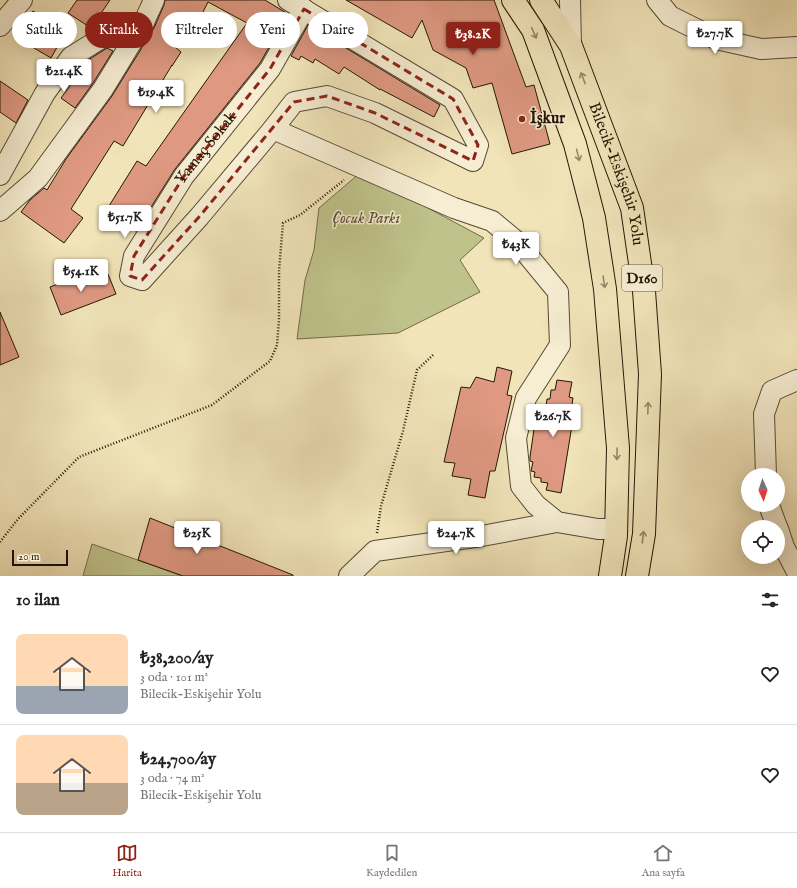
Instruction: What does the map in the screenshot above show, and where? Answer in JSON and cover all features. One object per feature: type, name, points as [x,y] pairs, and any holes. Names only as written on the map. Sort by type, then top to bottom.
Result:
[{"type":"main road","name":"Bilecik-Eskişehir Yolu","points":[[513,0],[536,37],[575,144],[594,218],[605,290],[618,448],[616,529],[610,576]]},
{"type":"main road","name":"Bilecik-Eskişehir Yolu","points":[[541,0],[571,46],[632,208],[644,291],[650,374],[644,534],[637,576]]},
{"type":"street","points":[[0,26],[22,0]]},
{"type":"street","points":[[149,12],[154,0]]},
{"type":"street","points":[[570,0],[571,46]]},
{"type":"street","points":[[657,0],[670,16],[716,39],[761,50],[797,47]]},
{"type":"street","points":[[296,4],[453,99],[478,145],[473,162],[375,113],[326,96],[294,102],[272,129],[454,208],[492,221],[516,241],[558,292],[560,345],[526,398],[516,438],[521,486],[536,505],[557,522]]},
{"type":"street","name":"Yamaç Sokak","points":[[272,129],[200,217],[142,280],[130,276],[134,256],[184,176],[270,69],[296,4]]},
{"type":"street","points":[[0,175],[45,93],[72,57],[86,48]]},
{"type":"street","points":[[0,211],[38,178],[103,89],[128,48]]},
{"type":"street","points":[[766,468],[764,414],[772,391],[797,380]]},
{"type":"street","points":[[349,576],[374,551],[482,536],[557,522],[598,529],[616,529]]},
{"type":"street","points":[[785,549],[797,572]]},
{"type":"path","points":[[0,542],[18,519],[79,457],[212,405],[270,361],[277,345],[283,222],[300,215],[360,168]]},
{"type":"path","points":[[374,551],[382,506],[403,431],[417,370],[433,355]]},
{"type":"highlighted area","points":[[304,9],[453,99],[478,145],[473,161],[375,113],[327,96],[294,102],[199,217],[142,280],[130,276],[134,256],[184,176],[270,69]]},
{"type":"green space","name":"Çocuk Parkı","points":[[361,172],[484,238],[460,260],[480,292],[398,333],[297,339],[305,280],[314,250],[319,208]]},
{"type":"green space","points":[[92,544],[183,576],[83,576]]},
{"type":"building","points":[[77,0],[110,0],[102,12],[85,12],[85,24],[77,19],[77,12],[69,12]]},
{"type":"building","points":[[165,0],[265,0],[285,12],[245,12],[245,22],[237,18],[237,12],[227,12],[208,2],[203,12],[161,12],[161,48],[176,48],[181,52],[123,146],[114,141],[71,209],[83,218],[64,243],[21,212],[30,200],[44,188],[47,190],[66,159],[112,96],[142,48],[153,48],[153,30]]},
{"type":"building","points":[[346,0],[494,0],[526,87],[534,85],[550,144],[512,154],[492,83],[473,88],[466,68],[433,50],[422,20],[412,38]]},
{"type":"building","points":[[308,25],[308,48],[346,48],[440,105],[434,117],[380,90],[344,67],[339,74],[315,59],[313,63],[301,56],[299,60],[291,56],[295,48],[300,48],[300,40]]},
{"type":"building","points":[[245,26],[245,48],[269,48],[260,63],[175,169],[136,231],[104,214],[137,161],[146,166],[229,48],[237,48],[237,37]]},
{"type":"building","points":[[34,48],[57,48],[51,58]]},
{"type":"building","points":[[107,48],[113,51],[75,108],[61,98],[80,72],[85,62]]},
{"type":"building","points":[[0,81],[28,100],[16,123],[0,112]]},
{"type":"building","points":[[108,274],[116,294],[61,315],[50,287],[74,278],[77,286]]},
{"type":"building","points":[[0,312],[19,357],[0,365]]},
{"type":"building","points":[[497,367],[512,371],[507,395],[512,396],[495,471],[490,471],[485,498],[468,495],[471,479],[452,476],[455,463],[444,462],[461,387],[470,388],[476,377],[494,382]]},
{"type":"building","points":[[557,380],[572,382],[569,397],[573,398],[570,418],[573,419],[561,493],[546,490],[548,483],[541,482],[541,478],[534,477],[535,472],[531,471],[533,462],[530,461],[536,415],[540,415],[542,406],[546,406],[547,399],[550,399],[551,390],[555,390]]},
{"type":"building","points":[[150,518],[293,576],[183,576],[138,560]]},
{"type":"place","name":"İşkur","points":[[522,119]]}]
